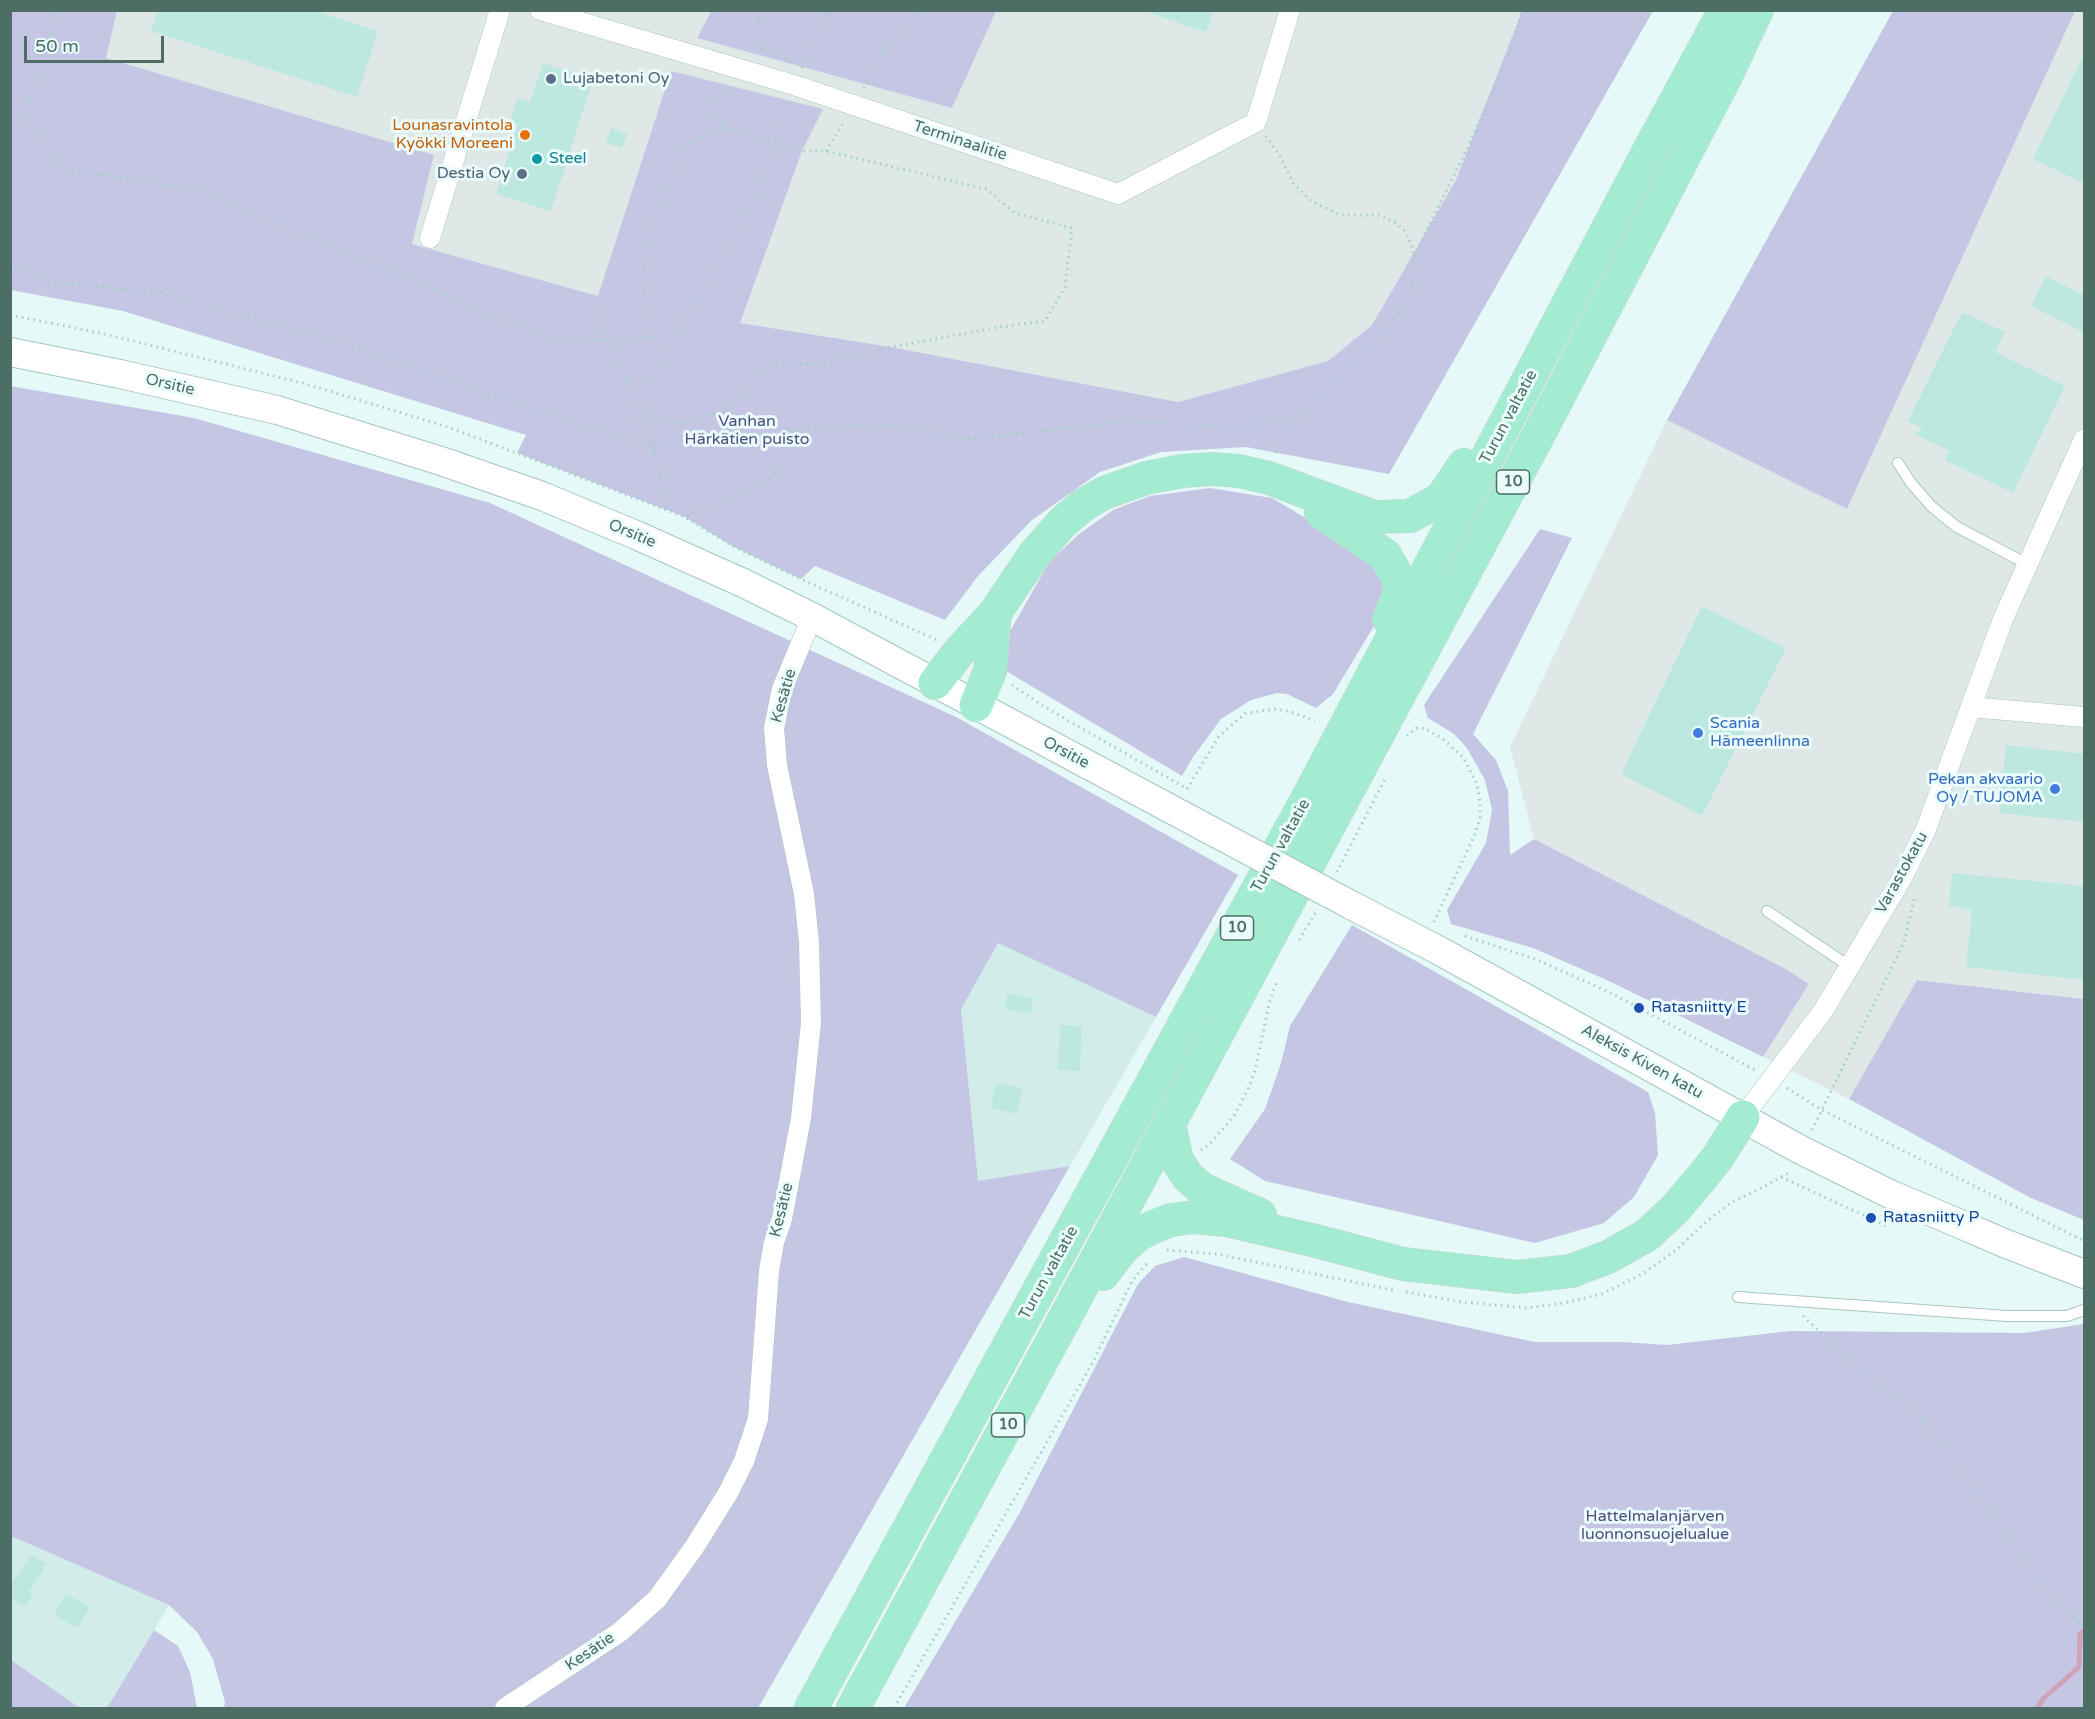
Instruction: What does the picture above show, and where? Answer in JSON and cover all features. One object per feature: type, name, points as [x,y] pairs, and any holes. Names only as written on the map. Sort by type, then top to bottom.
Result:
[{"type":"highway","name":"Turun valtatie","points":[[811,1708],[1311,792],[1725,10]]},
{"type":"highway","name":"Turun valtatie","points":[[853,1708],[1539,434],[1725,78],[1757,10]]},
{"type":"highway","points":[[935,683],[959,652],[995,613],[1034,555],[1048,539],[1083,506],[1104,493],[1146,477],[1212,469],[1239,471],[1265,477],[1374,517],[1410,516],[1441,499],[1466,463],[1572,263],[1626,177],[1653,143]]},
{"type":"highway","points":[[1265,477],[1385,555],[1398,578],[1400,591],[1384,632],[1311,792]]},
{"type":"highway","points":[[976,705],[990,670],[995,613]]},
{"type":"highway","points":[[1052,1342],[1122,1249],[1140,1234],[1156,1238],[1171,1221],[1194,1217],[1226,1221],[1316,1241],[1403,1264],[1517,1277],[1571,1271],[1608,1257],[1647,1235],[1675,1209],[1702,1177],[1743,1117]]},
{"type":"highway","points":[[1169,1124],[1173,1147],[1180,1165],[1188,1177],[1202,1189],[1316,1241]]},
{"type":"main road","name":"Orsitie","points":[[10,352],[120,374],[277,410],[441,461],[542,496],[741,582],[812,617],[1210,830]]},
{"type":"main road","name":"Aleksis Kiven katu","points":[[1210,830],[1438,950],[1800,1150],[1892,1195],[2004,1243],[2085,1274]]},
{"type":"street","points":[[430,238],[500,10]]},
{"type":"street","name":"Terminaalitie","points":[[540,10],[755,74],[797,76],[854,106],[1118,194],[1256,122]]},
{"type":"street","points":[[1256,122],[1290,10]]},
{"type":"street","name":"Varastokatu","points":[[1743,1117],[1823,1011],[1902,878],[1926,830],[2003,619],[2085,439]]},
{"type":"street","name":"Kesätie","points":[[505,1708],[620,1632],[657,1599],[696,1546],[728,1493],[744,1461],[758,1419],[769,1271],[774,1242],[782,1219],[801,1118],[811,1023],[809,942],[804,894],[777,765],[774,728],[782,689],[812,617]]},
{"type":"street","points":[[1971,707],[2085,717]]},
{"type":"lane","points":[[1898,463],[1911,483],[1932,507],[1957,527],[2027,564]]},
{"type":"lane","points":[[1767,911],[1849,966]]},
{"type":"lane","points":[[1738,1296],[2007,1316],[2067,1316],[2085,1310]]},
{"type":"path","points":[[57,10],[25,117],[64,170],[196,188],[555,342],[650,338],[643,284],[646,244],[685,145],[728,128]]},
{"type":"path","points":[[759,10],[757,47],[797,76]]},
{"type":"path","points":[[641,430],[650,388],[678,333],[760,189],[797,76],[830,10]]},
{"type":"path","points":[[826,151],[854,106],[883,51],[922,10]]},
{"type":"path","points":[[1413,258],[1468,147],[1514,43],[1522,10]]},
{"type":"path","points":[[645,413],[666,425],[721,413],[762,369],[779,363],[821,364],[891,347],[1045,321],[1065,287],[1072,228],[1015,213],[986,189],[826,151],[802,151],[774,145],[728,128],[711,113],[714,99],[755,74]]},
{"type":"path","points":[[1256,122],[1280,156],[1293,183],[1311,201],[1340,215],[1379,215],[1396,223],[1405,231],[1413,249],[1414,275],[1409,299],[1396,317],[1377,339],[1290,425],[1265,477]]},
{"type":"path","points":[[10,265],[48,282],[158,292],[359,348],[507,400],[654,447],[708,440],[755,422],[784,432],[853,425],[910,427],[972,439],[1120,421],[1200,425],[1258,424],[1300,416]]},
{"type":"path","points":[[593,306],[622,367],[641,430],[654,447],[667,511]]},
{"type":"path","points":[[685,518],[770,478],[784,461],[784,432]]},
{"type":"path","points":[[990,670],[1043,706],[1187,789],[1219,736],[1246,713],[1276,709],[1292,712],[1315,722]]},
{"type":"path","points":[[1403,745],[1408,735],[1416,728],[1426,729],[1443,739],[1463,757],[1478,783],[1480,818],[1475,834],[1432,927]]},
{"type":"path","points":[[1333,881],[1387,777]]},
{"type":"path","points":[[1404,1292],[1462,1302],[1526,1308],[1564,1303],[1602,1294],[1644,1273],[1676,1250],[1707,1221],[1732,1202],[1788,1173],[1822,1110],[1904,942],[1915,896]]},
{"type":"path","points":[[1294,947],[1317,909]]},
{"type":"path","points":[[1460,935],[1535,959],[1611,993],[1773,1079],[1822,1110],[2085,1241]]},
{"type":"path","points":[[1180,1165],[1209,1145],[1234,1116],[1255,1071],[1269,1004],[1277,980]]},
{"type":"path","points":[[1781,1177],[1889,1227]]},
{"type":"path","points":[[894,1708],[1093,1362],[1132,1281],[1156,1238],[1216,1254],[1393,1290]]},
{"type":"path","points":[[1791,1300],[1825,1338],[1872,1380],[1900,1399],[1929,1426],[1949,1457],[2009,1535],[2039,1582],[2084,1625]]},
{"type":"shaded area","points":[[117,10],[1522,11],[1456,180],[1372,325],[1328,361],[1178,402],[891,347],[740,323],[598,296],[412,244],[434,155],[106,58]]},
{"type":"shaded area","points":[[2075,11],[2084,11],[2084,999],[1917,980],[1849,1099],[1763,1057],[1809,984],[1786,969],[1534,839],[1510,747],[1667,420],[1847,509]]},
{"type":"shaded area","points":[[998,943],[1156,1017],[1070,1166],[978,1182],[961,1009]]},
{"type":"shaded area","points":[[11,1536],[169,1605],[107,1708],[80,1708],[11,1660]]},
{"type":"green space","points":[[712,10],[996,11],[952,108],[697,38]]},
{"type":"green space","name":"Vanhan Härkätien puisto","points":[[10,11],[117,11],[106,58],[434,155],[412,244],[598,296],[671,71],[823,109],[802,151],[740,323],[891,347],[1178,402],[1328,361],[1372,325],[1456,180],[1522,11],[1653,11],[1389,474],[1246,447],[1161,452],[1100,472],[1032,520],[978,576],[945,620],[815,566],[801,579],[734,547],[685,517],[517,453],[526,435],[123,311],[11,290]]},
{"type":"green space","points":[[1893,11],[2075,11],[1847,509],[1667,420]]},
{"type":"green space","points":[[10,386],[194,418],[490,503],[956,717],[1238,875],[1156,1017],[998,943],[961,1009],[978,1181],[1070,1166],[758,1708],[224,1708],[225,1702],[213,1659],[197,1632],[169,1605],[11,1536]]},
{"type":"green space","points":[[1210,488],[1272,498],[1373,558],[1384,584],[1385,598],[1374,626],[1333,694],[1316,708],[1287,694],[1277,693],[1251,700],[1221,719],[1182,776],[1001,668],[999,651],[1049,562],[1079,534],[1113,510],[1150,496]]},
{"type":"green space","points":[[1540,529],[1572,538],[1473,734],[1496,760],[1508,791],[1510,855],[1534,839],[1786,969],[1809,984],[1763,1057],[1609,981],[1533,948],[1451,924],[1447,910],[1486,843],[1492,810],[1485,780],[1467,748],[1454,734],[1428,718],[1424,705]]},
{"type":"green space","points":[[1352,925],[1648,1092],[1655,1113],[1658,1155],[1634,1197],[1604,1223],[1535,1243],[1265,1181],[1230,1159],[1265,1109],[1281,1063],[1290,1026]]},
{"type":"green space","points":[[1917,980],[2084,999],[2084,1220],[2031,1198],[1849,1099]]},
{"type":"green space","name":"Hattelmalanjärven luonnonsuojelualue","points":[[1184,1257],[1348,1302],[1535,1342],[1623,1342],[1667,1345],[1790,1331],[2024,1333],[2084,1324],[2084,1708],[904,1708],[1019,1514],[1138,1284],[1155,1266]]},
{"type":"green space","points":[[154,1630],[178,1646],[190,1672],[197,1708],[107,1708]]},
{"type":"green space","points":[[11,1660],[80,1708],[11,1708]]},
{"type":"building","points":[[158,10],[321,10],[321,13],[378,31],[357,97],[151,31]]},
{"type":"building","points":[[1150,10],[1213,10],[1206,32],[1150,13]]},
{"type":"building","points":[[2085,52],[2085,184],[2033,159]]},
{"type":"building","name":"Steel","points":[[543,63],[593,79],[551,211],[496,194],[518,124],[510,122],[517,98],[530,102]]},
{"type":"building","points":[[611,128],[627,134],[622,148],[606,143]]},
{"type":"building","points":[[2046,276],[2085,296],[2085,333],[2031,306]]},
{"type":"building","points":[[1962,312],[2005,332],[1995,352],[2065,386],[2013,493],[1945,460],[1949,451],[1914,434],[1924,429],[1908,421]]},
{"type":"building","points":[[1702,606],[1786,648],[1702,816],[1621,774]]},
{"type":"building","points":[[2006,745],[2085,754],[2085,822],[1999,813]]},
{"type":"building","points":[[1952,873],[2085,886],[2085,980],[1966,967],[1972,910],[1949,906]]},
{"type":"building","points":[[1007,994],[1033,998],[1031,1013],[1005,1009]]},
{"type":"building","points":[[1060,1025],[1082,1026],[1080,1071],[1058,1070]]},
{"type":"building","points":[[996,1083],[1022,1088],[1017,1114],[991,1108]]},
{"type":"building","points":[[32,1555],[45,1563],[42,1568],[44,1569],[29,1592],[33,1594],[25,1606],[10,1597],[10,1584]]},
{"type":"building","points":[[66,1594],[90,1607],[78,1628],[54,1615]]},
{"type":"waterway","points":[[2037,1708],[2044,1698],[2079,1667],[2080,1634],[2084,1631]]},
{"type":"place","name":"Lujabetoni Oy","points":[[551,79]]},
{"type":"place","name":"Lounasravintola Kyökki Moreeni","points":[[525,135]]},
{"type":"place","name":"Steel","points":[[537,159]]},
{"type":"place","name":"Destia Oy","points":[[522,174]]},
{"type":"place","name":"Scania Hämeenlinna","points":[[1698,733]]},
{"type":"place","name":"Pekan akvaario Oy / TUJOMA","points":[[2055,789]]},
{"type":"place","name":"Ratasniitty E","points":[[1639,1008]]},
{"type":"place","name":"Ratasniitty P","points":[[1871,1218]]}]
